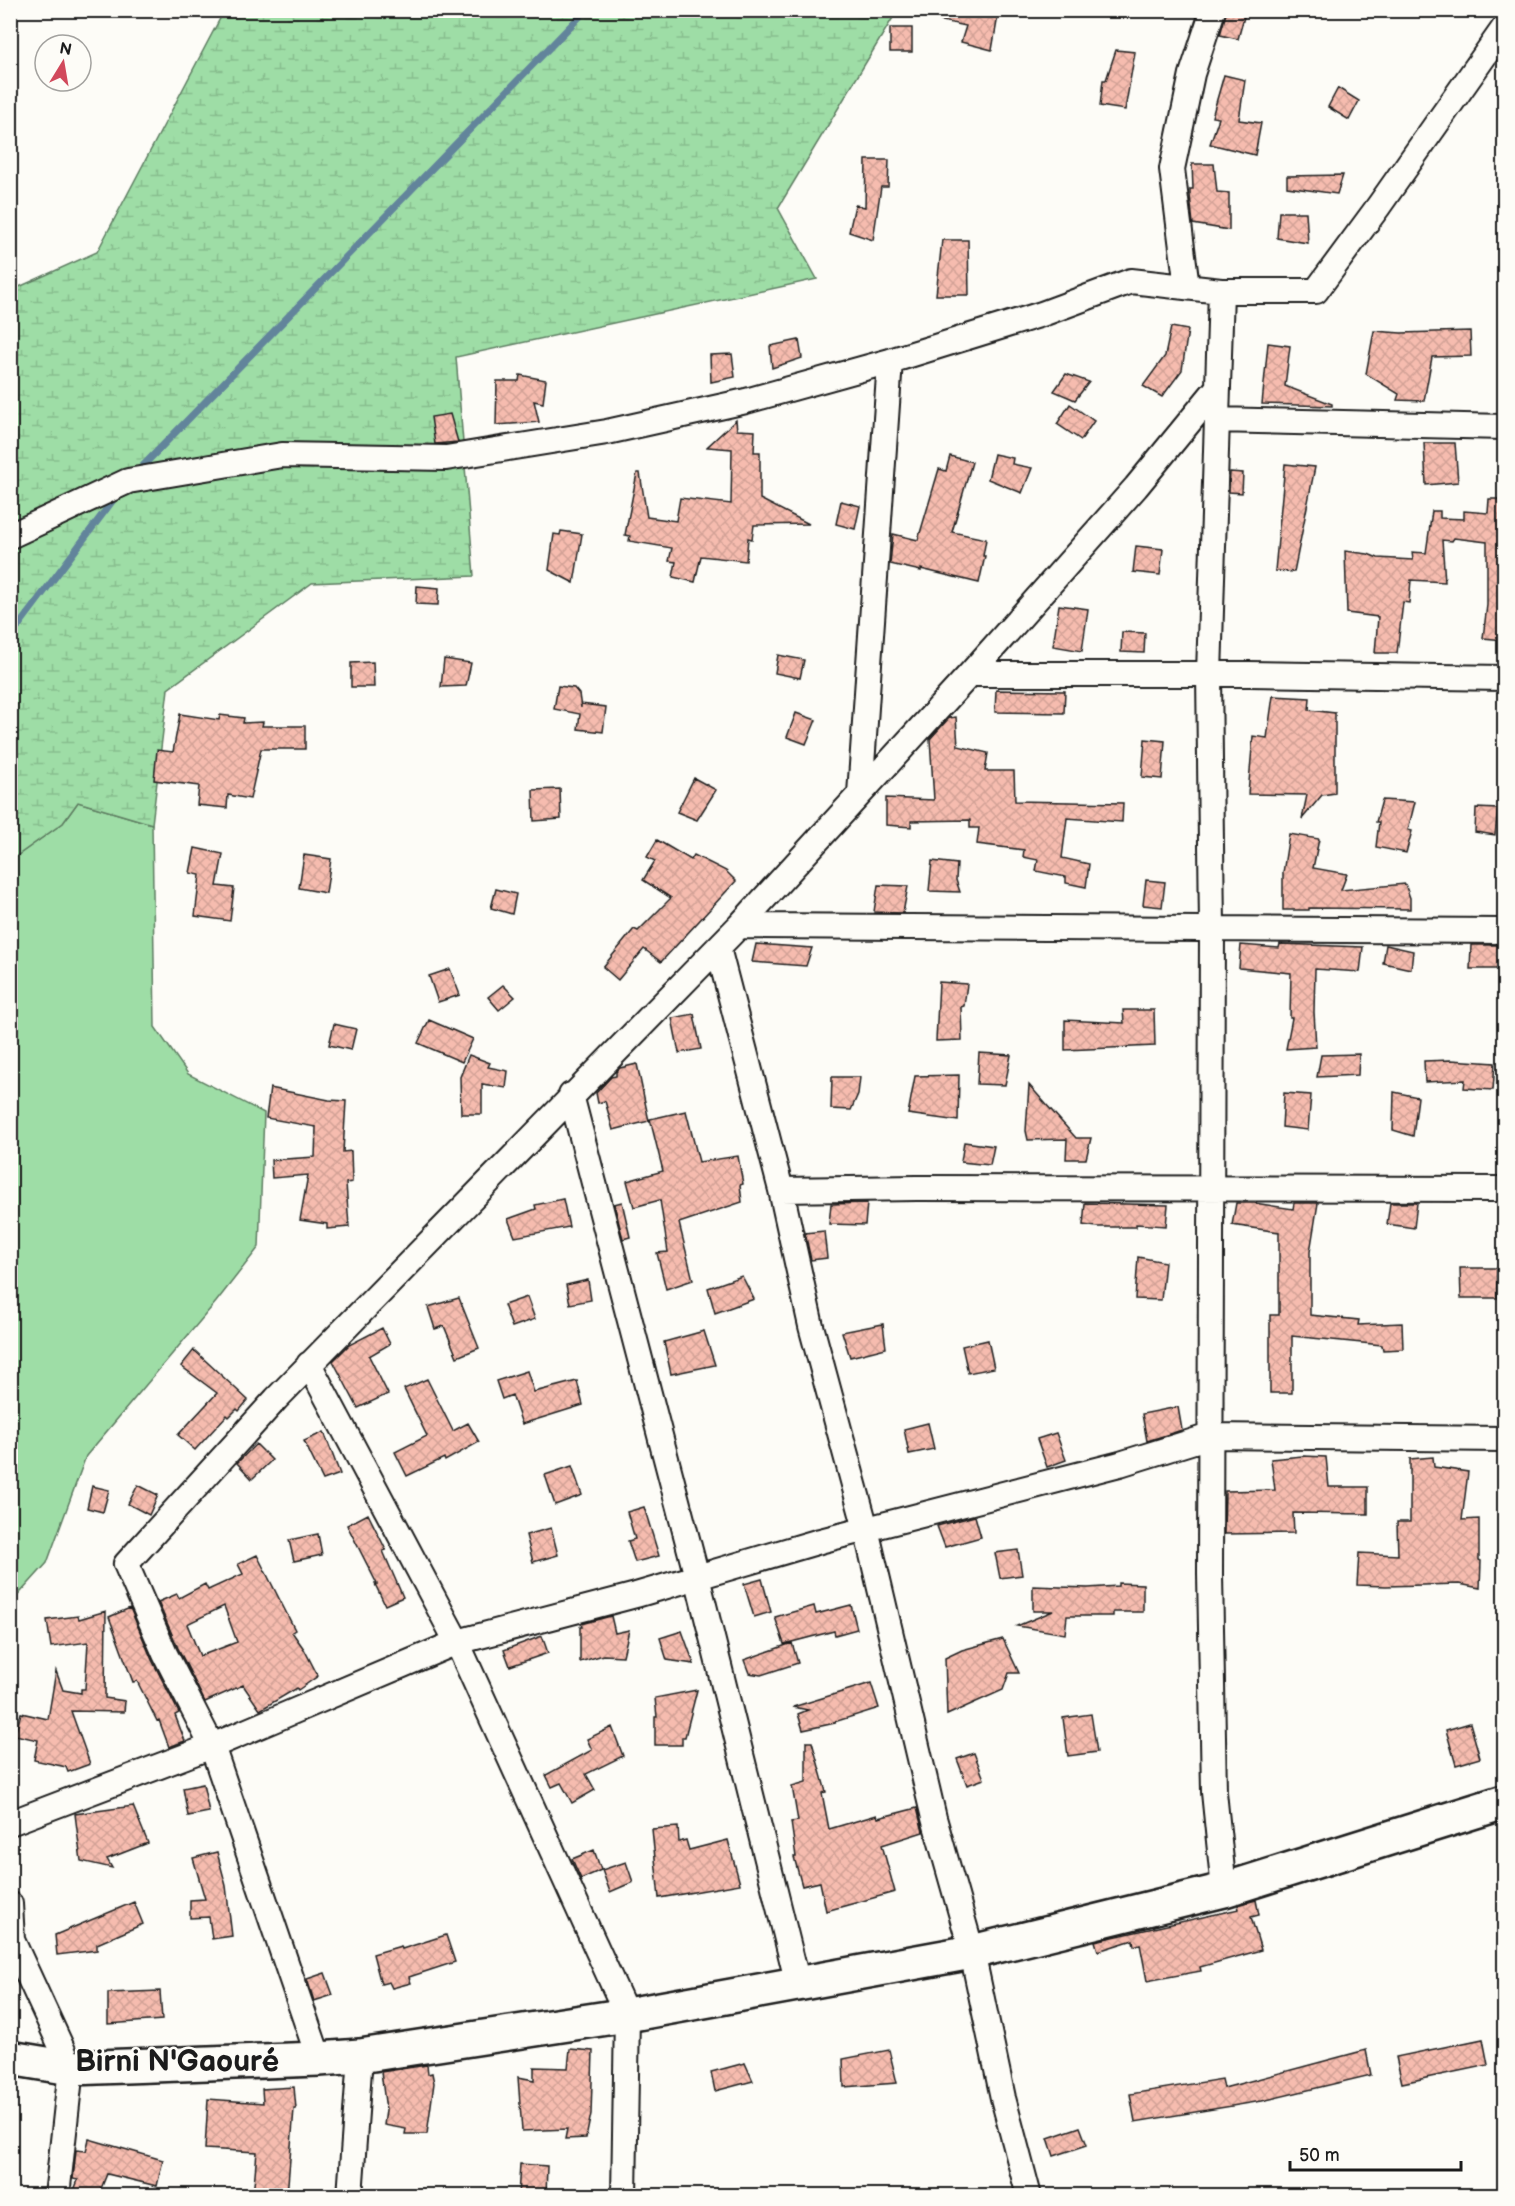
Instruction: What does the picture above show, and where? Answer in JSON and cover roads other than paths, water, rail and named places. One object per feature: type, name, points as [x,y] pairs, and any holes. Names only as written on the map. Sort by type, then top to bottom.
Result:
[{"type":"highway","points":[[10,2058],[71,2068],[319,2059],[360,2056],[627,2015],[972,1952],[1224,1890],[1504,1802]]},
{"type":"street","points":[[1187,287],[1172,169],[1192,74],[1213,10]]},
{"type":"street","points":[[10,536],[128,481],[282,455],[446,458],[607,432],[746,401],[890,361],[1042,314],[1131,281],[1221,291],[1316,291],[1504,28]]},
{"type":"street","points":[[1221,291],[1209,674],[1212,928],[1210,1574],[1214,1792],[1224,1890]]},
{"type":"street","points":[[860,795],[890,361]]},
{"type":"street","points":[[319,2059],[212,1746],[165,1654],[126,1564],[309,1364],[739,926],[970,674],[1136,487],[1218,387]]},
{"type":"street","points":[[1217,420],[1504,427]]},
{"type":"street","points":[[970,674],[1504,678]]},
{"type":"street","points":[[739,926],[1504,931]]},
{"type":"street","points":[[718,948],[781,1190],[811,1326],[866,1529],[934,1818],[972,1952],[1003,2098],[1029,2196]]},
{"type":"street","points":[[572,1095],[697,1577],[798,1984]]},
{"type":"street","points":[[781,1190],[917,1188],[1504,1189]]},
{"type":"street","points":[[309,1364],[456,1642],[627,2015],[624,2196]]},
{"type":"street","points":[[10,1823],[212,1746],[456,1642],[866,1529],[1120,1464],[1210,1436],[1504,1438]]},
{"type":"street","points":[[10,1905],[12,1940],[71,2068],[57,2196]]},
{"type":"street","points":[[350,2196],[360,2056]]},
{"type":"waterway","points":[[136,473],[586,10]]},
{"type":"waterway","points":[[10,637],[117,495]]},
{"type":"district","name":"Birni N'Gaouré","points":[[177,2061]]}]
